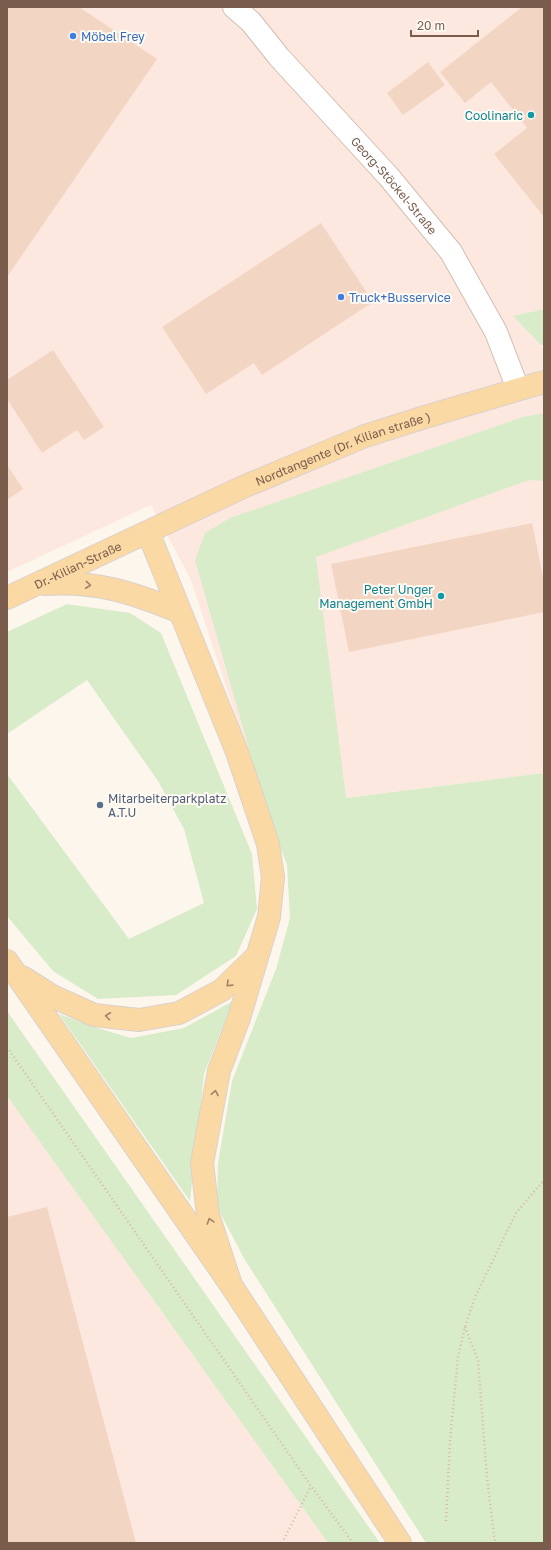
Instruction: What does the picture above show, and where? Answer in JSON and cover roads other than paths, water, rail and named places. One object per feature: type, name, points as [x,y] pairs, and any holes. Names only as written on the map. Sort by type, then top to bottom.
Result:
[{"type":"main road","name":"Nordtangente (Dr. Kilian straße )","points":[[148,532],[243,487],[365,436],[544,382]]},
{"type":"main road","name":"Dr.-Kilian-Straße","points":[[7,598],[148,532]]},
{"type":"main road","points":[[148,532],[237,752],[268,844],[273,877],[269,917],[239,1018],[219,1071],[202,1164],[208,1215],[231,1285]]},
{"type":"main road","points":[[35,585],[67,583],[117,589],[180,612]]},
{"type":"main road","points":[[11,967],[52,996],[94,1015],[139,1020],[179,1013],[222,990],[257,957]]},
{"type":"main road","points":[[11,967],[231,1285],[400,1543]]},
{"type":"street","name":"Georg-Stöckel-Straße","points":[[234,7],[251,22],[284,62],[389,176],[451,252],[496,332],[518,389]]},
{"type":"place","name":"Möbel Frey","points":[[73,36]]},
{"type":"place","name":"Coolinaric","points":[[531,115]]},
{"type":"place","name":"Truck+Busservice","points":[[341,297]]},
{"type":"place","name":"Peter Unger Management GmbH","points":[[441,596]]},
{"type":"place","name":"Mitarbeiterparkplatz A.T.U","points":[[100,805]]}]
